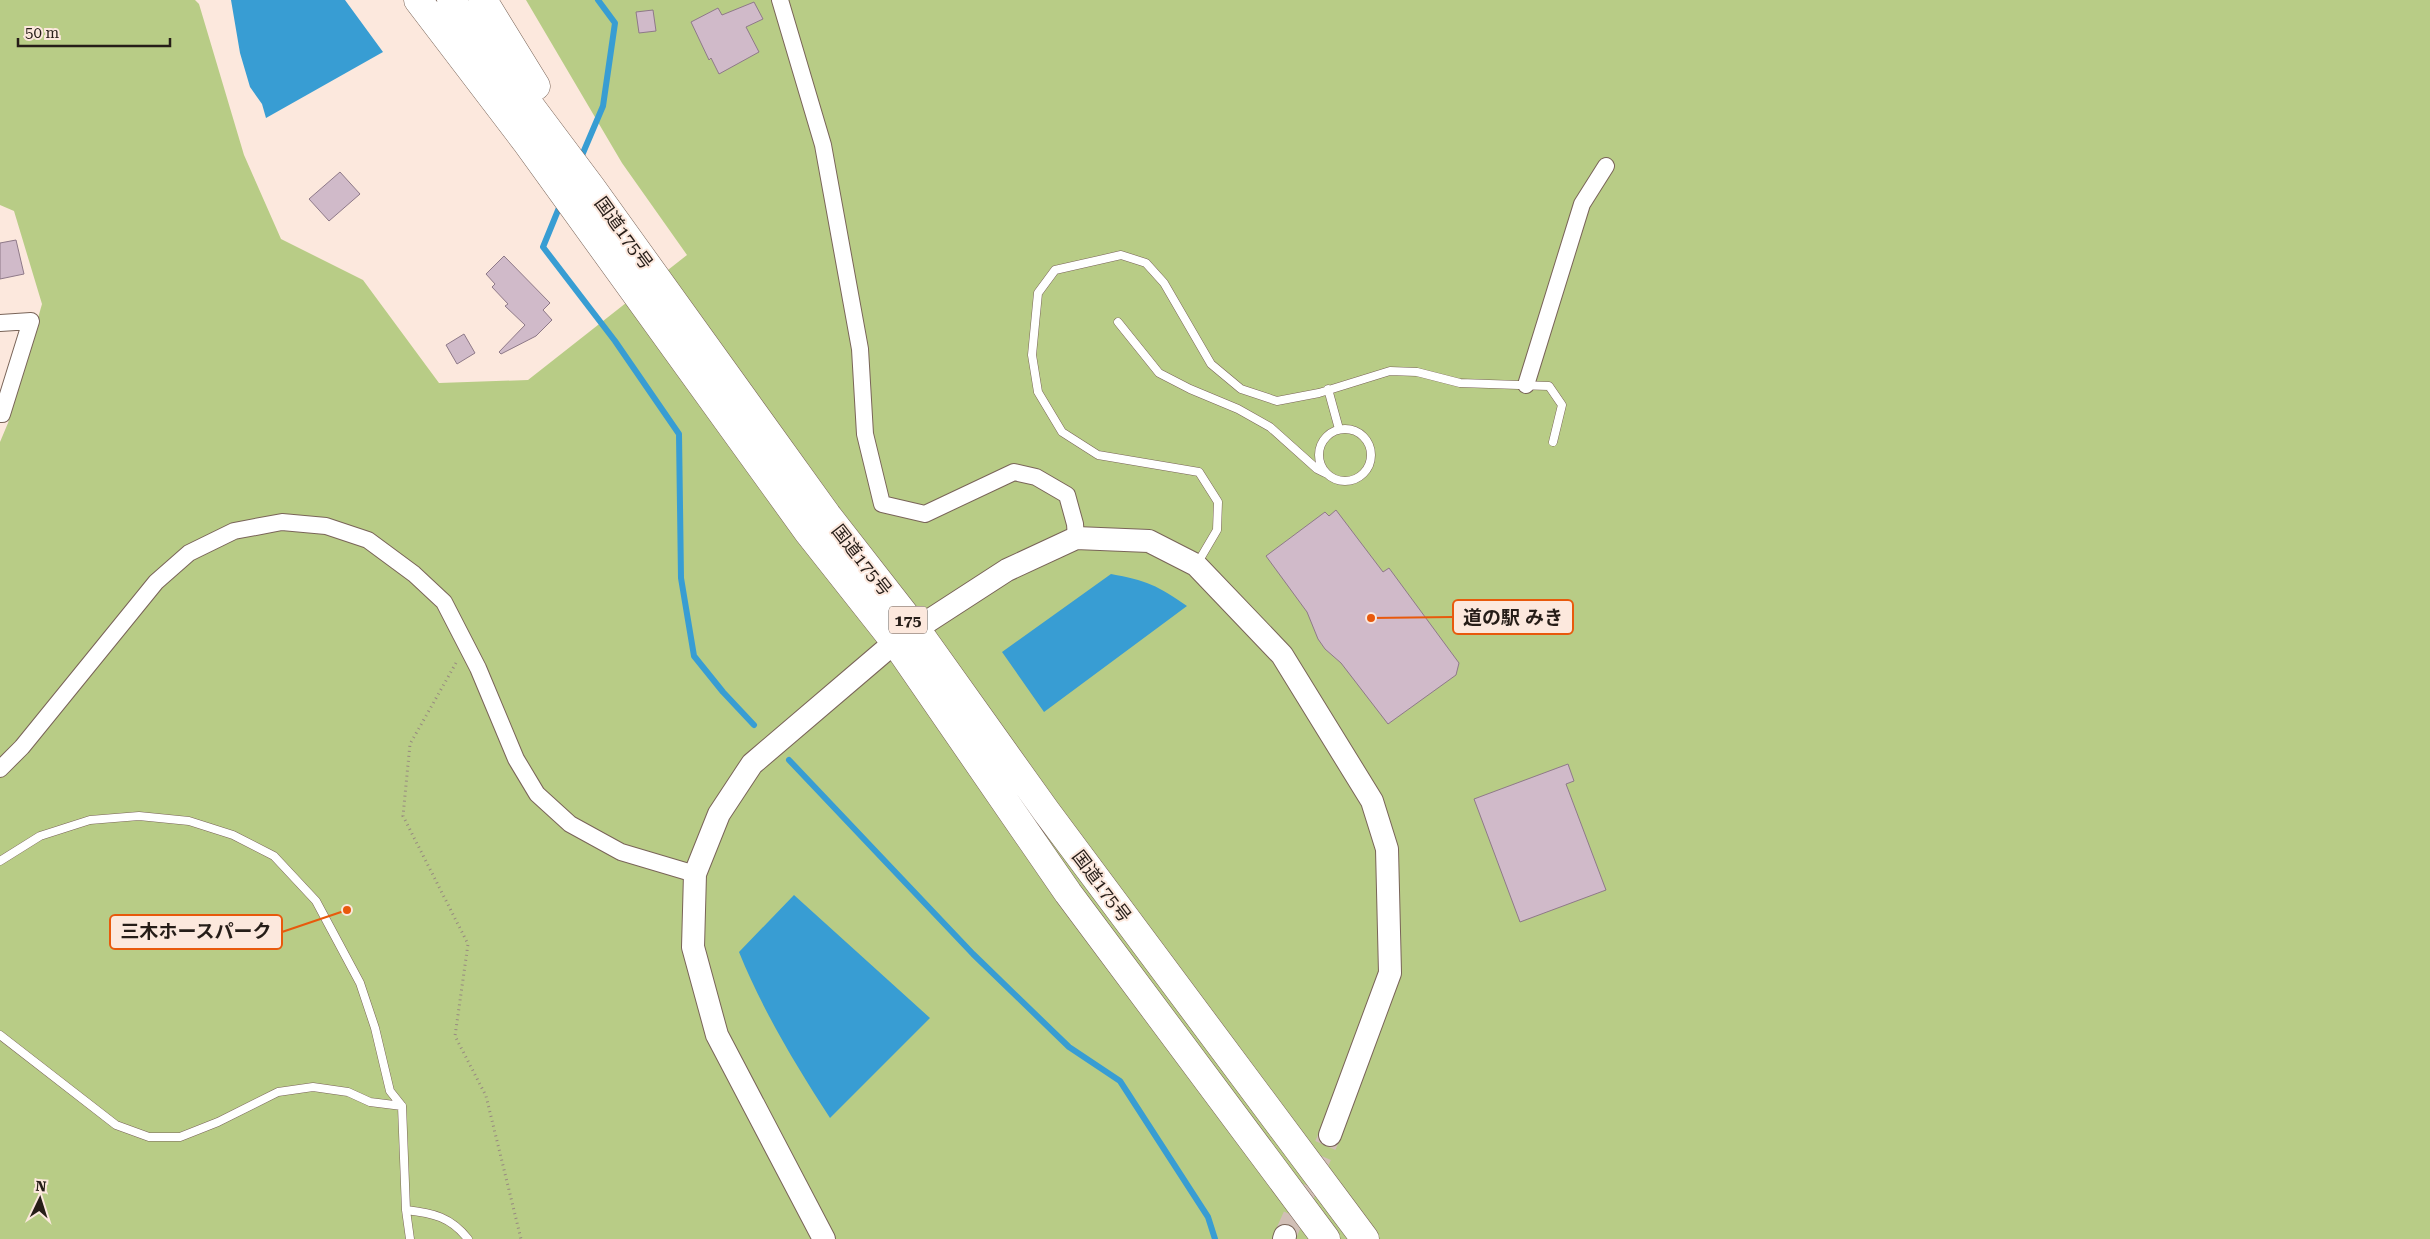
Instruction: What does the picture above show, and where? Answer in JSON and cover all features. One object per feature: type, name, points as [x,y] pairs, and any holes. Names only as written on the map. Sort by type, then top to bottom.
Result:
[{"type":"highway","name":"国道175号","points":[[418,0],[527,143],[808,532],[905,636],[1046,811],[1365,1239]]},
{"type":"highway","name":"国道175号","points":[[451,0],[591,187],[827,515],[1068,894],[1326,1239]]},
{"type":"highway","points":[[483,0],[556,119],[591,187]]},
{"type":"street","points":[[780,0],[827,162],[860,349],[864,434],[882,504],[925,514],[1014,472],[1036,477],[1067,495],[1075,524],[1076,538]]},
{"type":"street","points":[[1526,385],[1582,204],[1606,166]]},
{"type":"street","points":[[0,323],[31,322],[2,414],[0,414]]},
{"type":"street","points":[[0,769],[22,747],[156,582],[189,553],[234,531],[282,522],[326,526],[368,540],[414,574],[444,602],[469,651],[516,759],[536,794],[570,824],[621,852],[695,874]]},
{"type":"street","points":[[824,1239],[717,1035],[693,947],[695,874],[719,814],[752,764],[905,636],[1007,570],[1076,538],[1149,541],[1196,566],[1282,655],[1372,801],[1387,849],[1390,973],[1330,1135]]},
{"type":"lane","points":[[1196,566],[1217,530],[1218,502],[1199,472],[1098,456],[1062,432],[1038,392],[1032,355],[1038,293],[1054,270],[1121,255],[1146,263],[1164,283],[1211,364],[1241,389],[1278,401],[1328,390],[1390,371],[1417,372],[1460,383],[1549,386],[1562,405],[1553,442]]},
{"type":"lane","points":[[1118,322],[1159,372],[1190,389],[1238,409],[1270,428],[1317,469],[1341,482],[1359,478],[1369,466],[1372,458],[1368,442],[1355,431],[1339,429],[1330,433],[1319,447],[1320,465],[1325,473]]},
{"type":"lane","points":[[1328,390],[1339,429]]},
{"type":"lane","points":[[0,861],[40,836],[90,820],[139,816],[189,821],[233,835],[274,856],[316,901],[360,983],[375,1028],[390,1091],[402,1106],[406,1210],[410,1239]]},
{"type":"lane","points":[[0,1035],[116,1125],[149,1137],[180,1137],[218,1122],[278,1092],[313,1087],[348,1092],[370,1102],[402,1106]]},
{"type":"lane","points":[[406,1210],[430,1212],[457,1224],[468,1239]]},
{"type":"path","points":[[469,651],[456,663],[410,744],[402,816],[468,944],[455,1036],[486,1096],[521,1239]]},
{"type":"green space","points":[[0,0],[195,0],[199,4],[244,155],[281,239],[363,280],[439,383],[528,380],[687,255],[622,163],[526,0],[2430,0],[2430,1239],[0,1239],[0,442],[8,423],[42,304],[14,211],[0,205]]},
{"type":"water","points":[[231,0],[345,0],[383,52],[266,118],[262,104],[250,87],[240,53]]},
{"type":"water","points":[[1111,574],[1151,585],[1168,593],[1187,606],[1044,712],[1002,652]]},
{"type":"water","points":[[794,895],[930,1018],[830,1118],[780,1037],[758,995],[739,952]]},
{"type":"building","points":[[754,2],[763,19],[746,27],[759,52],[719,74],[711,58],[709,60],[691,22],[718,8],[722,15]]},
{"type":"building","points":[[653,10],[656,31],[639,33],[636,12]]},
{"type":"building","points":[[340,172],[360,194],[329,221],[309,199]]},
{"type":"building","points":[[16,240],[24,274],[0,279],[0,243]]},
{"type":"building","points":[[504,256],[550,303],[543,310],[552,320],[536,336],[501,354],[499,352],[525,325],[505,306],[508,304],[492,287],[495,284],[486,274]]},
{"type":"building","points":[[464,334],[475,353],[457,364],[446,345]]},
{"type":"building","points":[[1336,510],[1383,572],[1389,568],[1459,663],[1456,675],[1388,724],[1341,663],[1325,649],[1318,639],[1307,612],[1266,556],[1325,512],[1329,516]]},
{"type":"building","points":[[1568,764],[1574,781],[1566,784],[1606,890],[1520,922],[1474,799]]},
{"type":"waterway","points":[[580,160],[603,106],[615,23],[598,0]]},
{"type":"waterway","points":[[561,203],[543,247],[615,341],[679,434],[681,578],[694,656],[723,692],[754,725]]},
{"type":"waterway","points":[[789,760],[973,954],[1069,1047],[1120,1081],[1208,1217],[1215,1239]]},
{"type":"tunnel","points":[[1285,1236],[1330,1135]]},
{"type":"place","name":"道の駅 みき","points":[[1371,618]]},
{"type":"place","name":"三木ホースパーク","points":[[347,910]]}]
